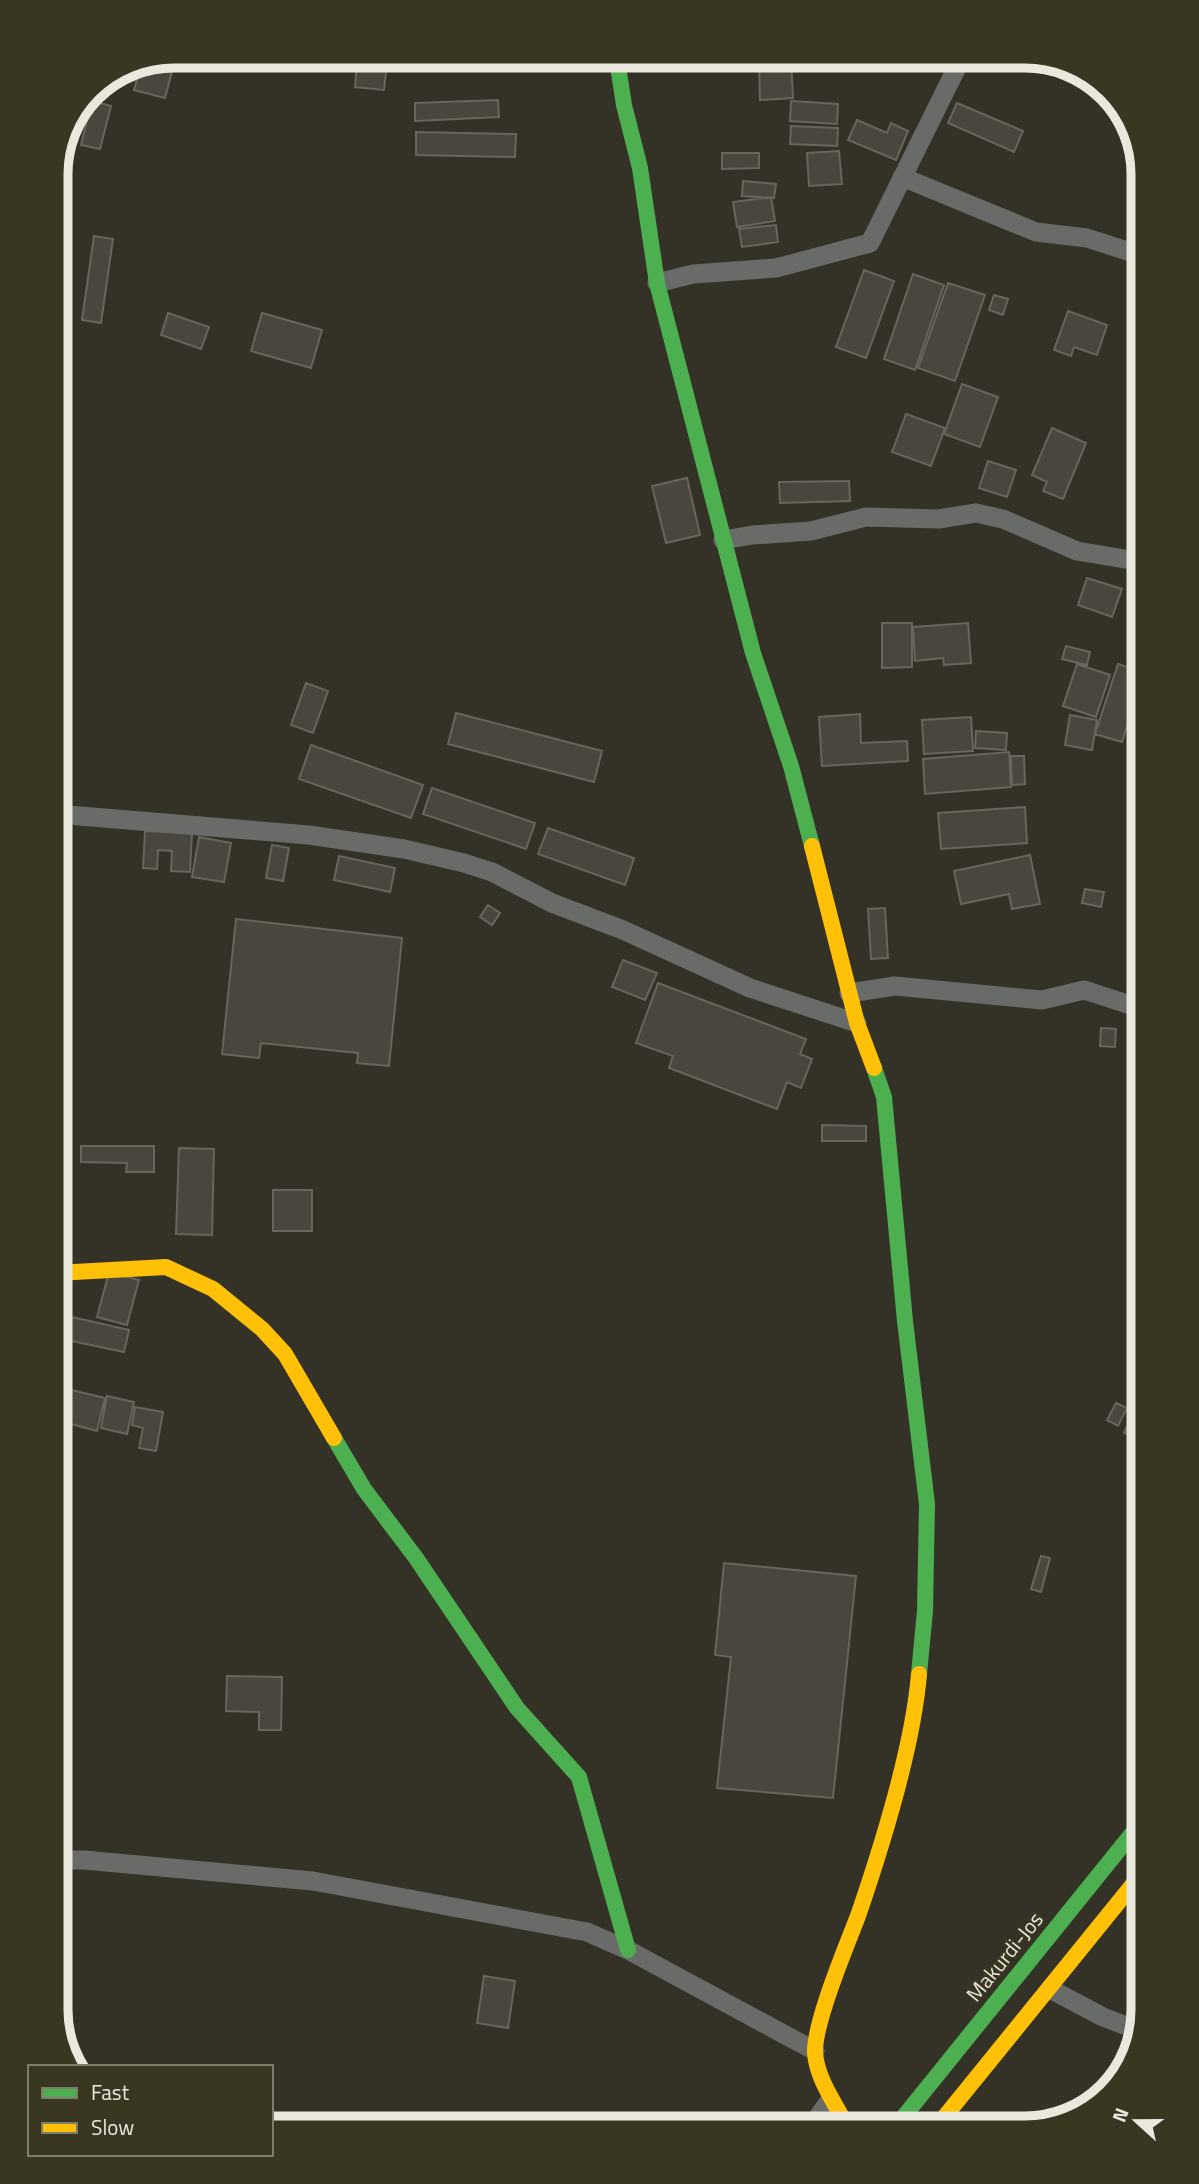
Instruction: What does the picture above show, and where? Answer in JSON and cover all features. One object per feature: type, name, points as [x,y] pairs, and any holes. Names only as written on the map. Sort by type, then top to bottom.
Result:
[{"type":"main road","points":[[618,68],[624,105],[640,168],[657,283],[723,540],[753,653],[791,766],[857,1023],[884,1097],[927,1504],[925,1611],[917,1701],[896,1787],[859,1912],[827,2001],[816,2052],[820,2076],[830,2100],[841,2116]]},
{"type":"main road","points":[[68,1277],[149,1266],[166,1268],[213,1289],[262,1329],[285,1354],[364,1489],[416,1558],[517,1708],[579,1777],[628,1950]]},
{"type":"main road","name":"Makurdi-Jos","points":[[904,2116],[1131,1834]]},
{"type":"main road","points":[[946,2116],[1131,1887]]},
{"type":"street","points":[[657,283],[693,274],[776,268],[870,243],[956,68]]},
{"type":"street","points":[[902,177],[1036,232],[1087,238],[1131,252]]},
{"type":"street","points":[[723,540],[811,531],[866,517],[938,519],[976,513],[1003,519],[1077,551],[1131,560]]},
{"type":"street","points":[[68,815],[309,835],[404,849],[464,863],[492,872],[552,903],[623,930],[750,988],[857,1023]]},
{"type":"street","points":[[849,993],[895,986],[1042,1000],[1084,990],[1131,1005]]},
{"type":"street","points":[[68,1860],[313,1881],[587,1931],[628,1950],[816,2052]]},
{"type":"street","points":[[1050,1989],[1103,2017],[1129,2027]]},
{"type":"street","points":[[819,2116],[830,2100]]},
{"type":"building","points":[[173,68],[165,98],[134,90],[138,75]]},
{"type":"building","points":[[173,68],[165,98],[134,90],[138,75]]},
{"type":"building","points":[[357,68],[386,68],[384,90],[355,87]]},
{"type":"building","points":[[357,68],[386,68],[384,90],[355,87]]},
{"type":"building","points":[[759,68],[791,68],[793,98],[760,100]]},
{"type":"building","points":[[759,68],[791,68],[793,98],[760,100]]},
{"type":"building","points":[[498,100],[499,117],[415,121],[415,103]]},
{"type":"building","points":[[498,100],[499,117],[415,121],[415,103]]},
{"type":"building","points":[[791,101],[838,104],[837,124],[790,121]]},
{"type":"building","points":[[791,101],[838,104],[837,124],[790,121]]},
{"type":"building","points":[[97,102],[111,106],[100,149],[81,145],[90,110]]},
{"type":"building","points":[[97,102],[111,106],[100,149],[81,145],[90,110]]},
{"type":"building","points":[[957,103],[1023,131],[1014,152],[948,123]]},
{"type":"building","points":[[957,103],[1023,131],[1014,152],[948,123]]},
{"type":"building","points":[[857,120],[887,133],[891,123],[908,131],[896,160],[848,140]]},
{"type":"building","points":[[857,120],[887,133],[891,123],[908,131],[896,160],[848,140]]},
{"type":"building","points":[[791,126],[838,128],[837,146],[790,144]]},
{"type":"building","points":[[791,126],[838,128],[837,146],[790,144]]},
{"type":"building","points":[[416,132],[516,134],[515,157],[416,155]]},
{"type":"building","points":[[416,132],[516,134],[515,157],[416,155]]},
{"type":"building","points":[[839,151],[842,184],[809,186],[807,153]]},
{"type":"building","points":[[839,151],[842,184],[809,186],[807,153]]},
{"type":"building","points":[[722,153],[759,153],[759,168],[722,169]]},
{"type":"building","points":[[722,153],[759,153],[759,168],[722,169]]},
{"type":"building","points":[[743,181],[776,184],[774,198],[742,196]]},
{"type":"building","points":[[743,181],[776,184],[774,198],[742,196]]},
{"type":"building","points":[[771,197],[775,221],[737,227],[733,202]]},
{"type":"building","points":[[771,197],[775,221],[737,227],[733,202]]},
{"type":"building","points":[[776,225],[778,242],[742,247],[739,229]]},
{"type":"building","points":[[776,225],[778,242],[742,247],[739,229]]},
{"type":"building","points":[[94,236],[113,239],[101,323],[82,320]]},
{"type":"building","points":[[94,236],[113,239],[101,323],[82,320]]},
{"type":"building","points":[[864,270],[894,281],[866,358],[836,347]]},
{"type":"building","points":[[864,270],[894,281],[866,358],[836,347]]},
{"type":"building","points":[[913,274],[944,285],[915,370],[884,359]]},
{"type":"building","points":[[913,274],[944,285],[915,370],[884,359]]},
{"type":"building","points":[[948,283],[985,295],[955,381],[918,368]]},
{"type":"building","points":[[948,283],[985,295],[955,381],[918,368]]},
{"type":"building","points":[[994,295],[1008,299],[1003,315],[989,310]]},
{"type":"building","points":[[994,295],[1008,299],[1003,315],[989,310]]},
{"type":"building","points":[[1068,311],[1107,325],[1097,355],[1074,347],[1071,356],[1054,350]]},
{"type":"building","points":[[1068,311],[1107,325],[1097,355],[1074,347],[1071,356],[1054,350]]},
{"type":"building","points":[[168,313],[209,327],[201,349],[161,335]]},
{"type":"building","points":[[168,313],[209,327],[201,349],[161,335]]},
{"type":"building","points":[[262,313],[322,330],[311,368],[251,351]]},
{"type":"building","points":[[262,313],[322,330],[311,368],[251,351]]},
{"type":"building","points":[[962,384],[998,397],[980,447],[944,434]]},
{"type":"building","points":[[962,384],[998,397],[980,447],[944,434]]},
{"type":"building","points":[[906,414],[945,428],[931,466],[892,452]]},
{"type":"building","points":[[906,414],[945,428],[931,466],[892,452]]},
{"type":"building","points":[[1052,428],[1086,443],[1063,499],[1043,491],[1047,482],[1032,475]]},
{"type":"building","points":[[1052,428],[1086,443],[1063,499],[1043,491],[1047,482],[1032,475]]},
{"type":"building","points":[[988,461],[1016,470],[1007,497],[979,488]]},
{"type":"building","points":[[988,461],[1016,470],[1007,497],[979,488]]},
{"type":"building","points":[[687,478],[700,535],[666,543],[652,486]]},
{"type":"building","points":[[687,478],[700,535],[666,543],[652,486]]},
{"type":"building","points":[[849,481],[850,501],[780,503],[779,482]]},
{"type":"building","points":[[849,481],[850,501],[780,503],[779,482]]},
{"type":"building","points":[[1087,578],[1122,589],[1112,617],[1078,605]]},
{"type":"building","points":[[1087,578],[1122,589],[1112,617],[1078,605]]},
{"type":"building","points":[[882,623],[912,623],[912,667],[882,668]]},
{"type":"building","points":[[882,623],[912,623],[912,667],[882,668]]},
{"type":"building","points":[[968,623],[971,663],[944,665],[943,658],[915,661],[913,627]]},
{"type":"building","points":[[968,623],[971,663],[944,665],[943,658],[915,661],[913,627]]},
{"type":"building","points":[[1066,646],[1090,652],[1087,665],[1062,659]]},
{"type":"building","points":[[1066,646],[1090,652],[1087,665],[1062,659]]},
{"type":"building","points":[[1077,664],[1110,675],[1096,717],[1063,706]]},
{"type":"building","points":[[1077,664],[1110,675],[1096,717],[1063,706]]},
{"type":"building","points":[[1118,664],[1131,668],[1131,713],[1122,742],[1095,734]]},
{"type":"building","points":[[1118,664],[1131,668],[1131,713],[1122,742],[1095,734]]},
{"type":"building","points":[[306,683],[328,691],[313,733],[291,725]]},
{"type":"building","points":[[306,683],[328,691],[313,733],[291,725]]},
{"type":"building","points":[[456,713],[602,751],[594,782],[448,744]]},
{"type":"building","points":[[456,713],[602,751],[594,782],[448,744]]},
{"type":"building","points":[[860,714],[861,743],[907,741],[908,761],[822,766],[819,717]]},
{"type":"building","points":[[860,714],[861,743],[907,741],[908,761],[822,766],[819,717]]},
{"type":"building","points":[[1070,715],[1097,720],[1092,750],[1065,745]]},
{"type":"building","points":[[1070,715],[1097,720],[1092,750],[1065,745]]},
{"type":"building","points":[[971,717],[973,751],[924,754],[922,720]]},
{"type":"building","points":[[971,717],[973,751],[924,754],[922,720]]},
{"type":"building","points":[[976,731],[1007,733],[1006,750],[975,748]]},
{"type":"building","points":[[976,731],[1007,733],[1006,750],[975,748]]},
{"type":"building","points":[[311,745],[423,785],[411,818],[299,779]]},
{"type":"building","points":[[311,745],[423,785],[411,818],[299,779]]},
{"type":"building","points":[[1009,752],[1011,787],[925,794],[923,759]]},
{"type":"building","points":[[1009,752],[1011,787],[925,794],[923,759]]},
{"type":"building","points":[[1011,756],[1024,756],[1025,784],[1012,785]]},
{"type":"building","points":[[1011,756],[1024,756],[1025,784],[1012,785]]},
{"type":"building","points":[[432,788],[535,823],[526,849],[423,814]]},
{"type":"building","points":[[432,788],[535,823],[526,849],[423,814]]},
{"type":"building","points":[[1025,807],[1027,843],[941,849],[938,813]]},
{"type":"building","points":[[1025,807],[1027,843],[941,849],[938,813]]},
{"type":"building","points":[[548,828],[634,858],[625,885],[538,854]]},
{"type":"building","points":[[548,828],[634,858],[625,885],[538,854]]},
{"type":"building","points":[[145,831],[192,833],[190,872],[171,871],[172,851],[158,850],[157,869],[143,868]]},
{"type":"building","points":[[145,831],[192,833],[190,872],[171,871],[172,851],[158,850],[157,869],[143,868]]},
{"type":"building","points":[[199,837],[231,843],[224,882],[192,877]]},
{"type":"building","points":[[199,837],[231,843],[224,882],[192,877]]},
{"type":"building","points":[[272,845],[289,848],[283,881],[266,878]]},
{"type":"building","points":[[272,845],[289,848],[283,881],[266,878]]},
{"type":"building","points":[[1030,855],[1040,904],[1012,909],[1009,894],[961,904],[954,871]]},
{"type":"building","points":[[1030,855],[1040,904],[1012,909],[1009,894],[961,904],[954,871]]},
{"type":"building","points":[[339,856],[395,868],[390,892],[334,880]]},
{"type":"building","points":[[339,856],[395,868],[390,892],[334,880]]},
{"type":"building","points":[[1085,889],[1104,892],[1101,907],[1082,903]]},
{"type":"building","points":[[1085,889],[1104,892],[1101,907],[1082,903]]},
{"type":"building","points":[[1131,902],[1131,939],[1128,939]]},
{"type":"building","points":[[1131,902],[1131,939],[1128,939]]},
{"type":"building","points":[[488,905],[500,913],[492,925],[480,917]]},
{"type":"building","points":[[488,905],[500,913],[492,925],[480,917]]},
{"type":"building","points":[[885,908],[888,958],[871,959],[868,909]]},
{"type":"building","points":[[885,908],[888,958],[871,959],[868,909]]},
{"type":"building","points":[[236,919],[402,938],[389,1066],[357,1063],[358,1053],[261,1043],[259,1058],[222,1054]]},
{"type":"building","points":[[236,919],[402,938],[389,1066],[357,1063],[358,1053],[261,1043],[259,1058],[222,1054]]},
{"type":"building","points":[[623,960],[657,973],[645,1000],[612,987]]},
{"type":"building","points":[[623,960],[657,973],[645,1000],[612,987]]},
{"type":"building","points":[[658,983],[806,1039],[800,1054],[812,1059],[801,1088],[787,1082],[777,1109],[669,1068],[673,1056],[636,1043]]},
{"type":"building","points":[[658,983],[806,1039],[800,1054],[812,1059],[801,1088],[787,1082],[777,1109],[669,1068],[673,1056],[636,1043]]},
{"type":"building","points":[[1101,1028],[1116,1029],[1115,1047],[1100,1046]]},
{"type":"building","points":[[1101,1028],[1116,1029],[1115,1047],[1100,1046]]},
{"type":"building","points":[[822,1125],[866,1126],[866,1141],[822,1141]]},
{"type":"building","points":[[822,1125],[866,1126],[866,1141],[822,1141]]},
{"type":"building","points":[[81,1146],[154,1146],[154,1172],[126,1172],[127,1163],[81,1162]]},
{"type":"building","points":[[81,1146],[154,1146],[154,1172],[126,1172],[127,1163],[81,1162]]},
{"type":"building","points":[[179,1148],[214,1149],[212,1235],[176,1234]]},
{"type":"building","points":[[179,1148],[214,1149],[212,1235],[176,1234]]},
{"type":"building","points":[[273,1190],[312,1190],[312,1231],[273,1231]]},
{"type":"building","points":[[273,1190],[312,1190],[312,1231],[273,1231]]},
{"type":"building","points":[[109,1272],[139,1280],[127,1325],[97,1317]]},
{"type":"building","points":[[109,1272],[139,1280],[127,1325],[97,1317]]},
{"type":"building","points":[[72,1317],[129,1330],[124,1352],[68,1340]]},
{"type":"building","points":[[72,1317],[129,1330],[124,1352],[68,1340]]},
{"type":"building","points":[[68,1389],[105,1398],[97,1431],[68,1423]]},
{"type":"building","points":[[68,1389],[105,1398],[97,1431],[68,1423]]},
{"type":"building","points":[[107,1396],[134,1402],[127,1434],[101,1428]]},
{"type":"building","points":[[107,1396],[134,1402],[127,1434],[101,1428]]},
{"type":"building","points":[[1116,1403],[1127,1408],[1118,1426],[1107,1420]]},
{"type":"building","points":[[1116,1403],[1127,1408],[1118,1426],[1107,1420]]},
{"type":"building","points":[[135,1407],[163,1412],[156,1451],[139,1448],[143,1428],[132,1425]]},
{"type":"building","points":[[135,1407],[163,1412],[156,1451],[139,1448],[143,1428],[132,1425]]},
{"type":"building","points":[[1131,1416],[1131,1436],[1124,1433]]},
{"type":"building","points":[[1131,1416],[1131,1436],[1124,1433]]},
{"type":"building","points":[[1041,1556],[1050,1558],[1041,1592],[1031,1589]]},
{"type":"building","points":[[1041,1556],[1050,1558],[1041,1592],[1031,1589]]},
{"type":"building","points":[[724,1563],[856,1576],[833,1798],[717,1788],[731,1657],[715,1655]]},
{"type":"building","points":[[724,1563],[856,1576],[833,1798],[717,1788],[731,1657],[715,1655]]},
{"type":"building","points":[[227,1676],[282,1677],[281,1730],[259,1730],[259,1712],[226,1711]]},
{"type":"building","points":[[227,1676],[282,1677],[281,1730],[259,1730],[259,1712],[226,1711]]},
{"type":"building","points":[[484,1976],[515,1981],[508,2028],[477,2023]]},
{"type":"building","points":[[484,1976],[515,1981],[508,2028],[477,2023]]},
{"type":"traffic: fast","points":[[618,68],[624,105],[640,168],[657,283],[753,653],[791,766],[812,846]]},
{"type":"traffic: fast","points":[[874,1068],[884,1097],[905,1321],[927,1504],[925,1611],[919,1674]]},
{"type":"traffic: fast","points":[[334,1438],[364,1489],[416,1558],[517,1708],[579,1777],[628,1950]]},
{"type":"traffic: fast","points":[[904,2116],[1131,1835]]},
{"type":"traffic: slow","points":[[812,846],[857,1023],[874,1068]]},
{"type":"traffic: slow","points":[[68,1272],[166,1267],[213,1289],[262,1329],[285,1354],[334,1438]]},
{"type":"traffic: slow","points":[[841,2116],[816,2062],[816,2040],[825,2005],[858,1916],[886,1828],[910,1733],[919,1674]]},
{"type":"traffic: slow","points":[[945,2116],[1131,1887]]}]
